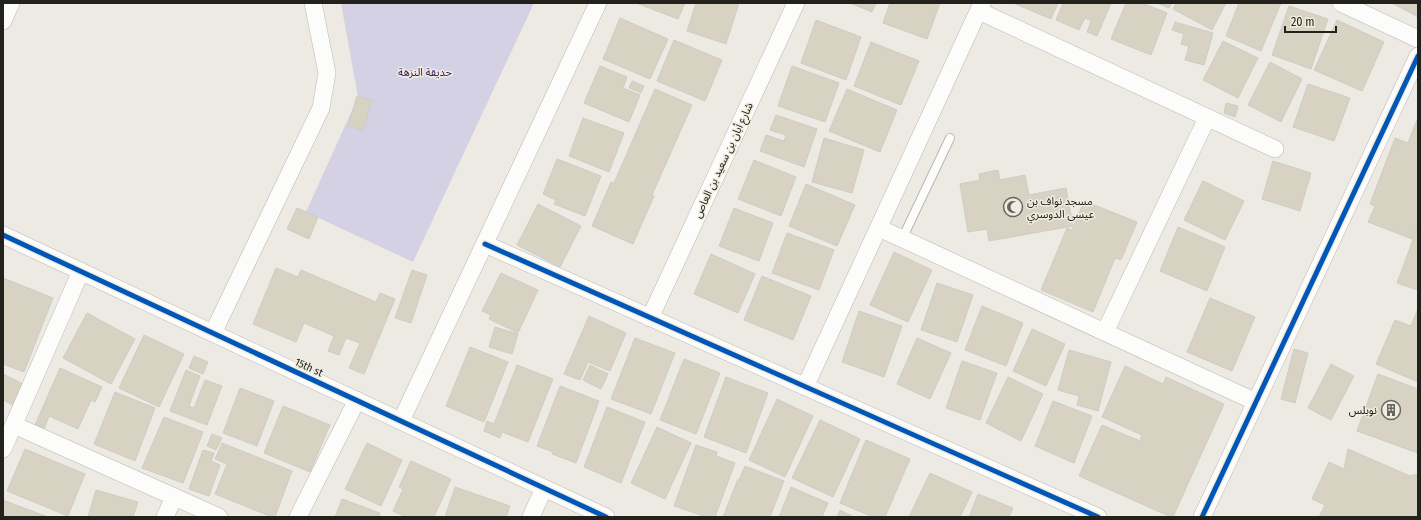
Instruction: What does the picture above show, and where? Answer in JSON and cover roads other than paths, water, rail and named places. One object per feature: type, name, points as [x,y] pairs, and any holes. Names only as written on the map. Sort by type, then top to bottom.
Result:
[{"type":"street","points":[[3,21],[11,3]]},
{"type":"street","points":[[213,333],[321,108],[327,73],[313,3]]},
{"type":"street","points":[[401,421],[598,3]]},
{"type":"street","name":"شارع أبان بن سعيد بن العاص","points":[[650,318],[796,3]]},
{"type":"street","points":[[1341,3],[1418,39]]},
{"type":"street","points":[[805,387],[981,7],[1275,150]]},
{"type":"street","points":[[1202,517],[1418,56]]},
{"type":"street","points":[[1105,332],[1208,118]]},
{"type":"street","points":[[879,228],[1256,402]]},
{"type":"street","name":"15th st","points":[[3,235],[606,517]]},
{"type":"street","points":[[485,244],[1098,517]]},
{"type":"street","points":[[3,449],[81,272]]},
{"type":"street","points":[[298,517],[357,400]]},
{"type":"street","points":[[14,425],[219,517]]},
{"type":"street","points":[[531,517],[544,488]]},
{"type":"street","points":[[165,517],[174,497]]},
{"type":"lane","points":[[902,239],[950,138]]},
{"type":"place","name":"مسجد نواف بن عيسى الدوسري","points":[[1013,207]]},
{"type":"place","name":"نوبلس","points":[[1391,410]]},
{"type":"park label","name":"حديقة النزهة","points":[[425,72]]}]
